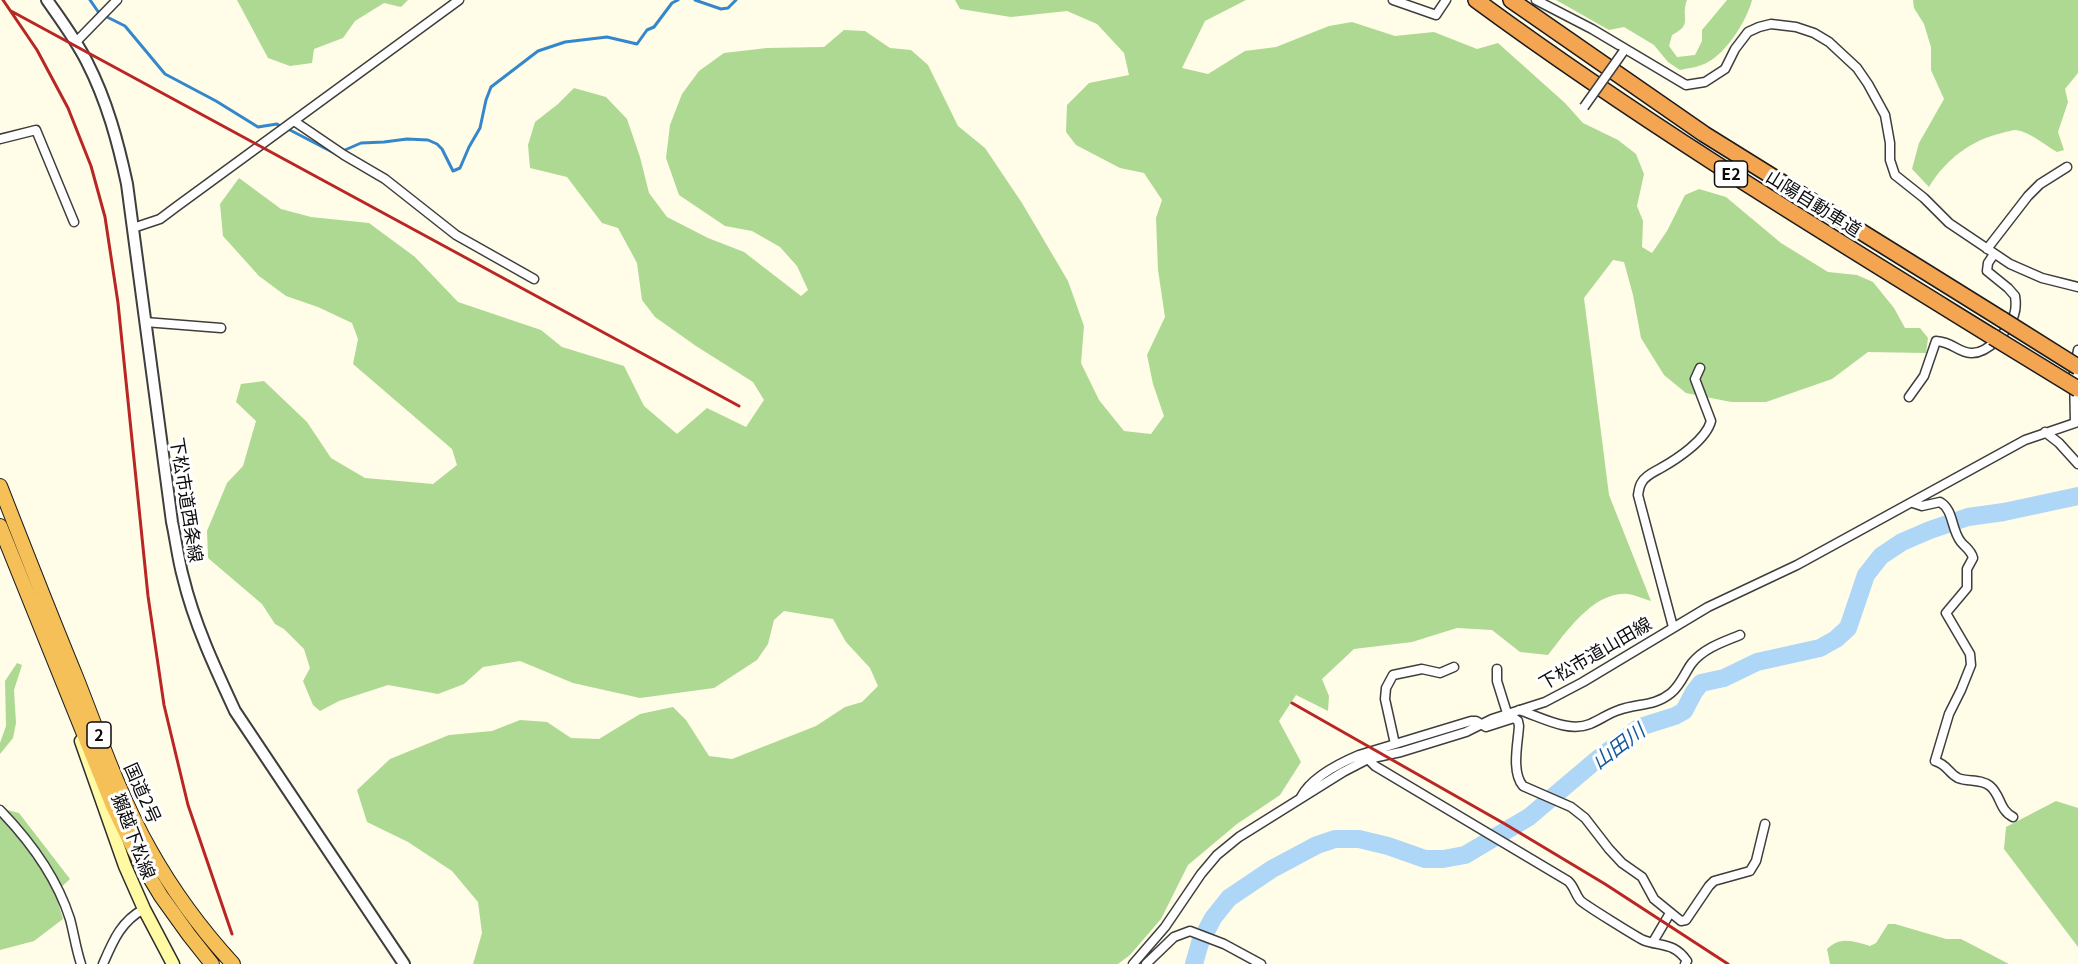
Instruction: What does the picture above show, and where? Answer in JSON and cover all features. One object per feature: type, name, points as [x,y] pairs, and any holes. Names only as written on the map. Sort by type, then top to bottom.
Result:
[{"type":"highway","name":"山陽自動車道","points":[[1476,0],[1533,42],[1694,151],[2078,389]]},
{"type":"highway","name":"山陽自動車道","points":[[1511,0],[1704,134],[2078,367]]},
{"type":"highway","name":"国道2号","points":[[0,486],[126,802],[150,850],[175,890],[202,928],[233,964]]},
{"type":"highway","name":"国道2号","points":[[0,526],[113,806],[138,858],[166,904],[212,964]]},
{"type":"main road","name":"獺越下松線","points":[[63,682],[100,800],[125,866],[172,964]]},
{"type":"street","name":"下松市道西条線","points":[[47,0],[88,63],[119,145],[127,184],[172,522],[190,603],[220,680],[235,711],[400,963]]},
{"type":"street","points":[[76,42],[117,0]]},
{"type":"street","points":[[133,228],[160,219],[459,0]]},
{"type":"street","points":[[1393,0],[1436,15],[1446,0]]},
{"type":"street","points":[[1536,0],[1686,85],[1706,82],[1725,69],[1735,49],[1748,32],[1759,27],[1771,24],[1797,27],[1814,33],[1829,42],[1857,68],[1868,84],[1885,115],[1890,143],[1890,160],[1895,175],[1924,198],[1949,223],[2025,272],[2078,287]]},
{"type":"street","points":[[1584,107],[1624,50]]},
{"type":"street","points":[[294,121],[344,156],[385,179],[456,235],[534,279]]},
{"type":"street","points":[[0,139],[36,130],[74,222]]},
{"type":"street","points":[[1910,398],[1924,376],[1936,341],[1951,343],[1961,351],[1973,353],[1986,350],[1995,343],[2014,316],[2015,296],[1987,271],[1991,251],[2028,196],[2040,184],[2067,167]]},
{"type":"street","points":[[145,322],[221,327]]},
{"type":"street","points":[[2077,423],[2073,373],[2078,350]]},
{"type":"street","points":[[1673,627],[1638,495],[1640,484],[1645,478],[1693,446],[1709,427],[1711,421],[1695,379],[1700,368]]},
{"type":"street","name":"下松市道山田線","points":[[1133,964],[1165,927],[1201,874],[1217,855],[1239,837],[1329,780],[1368,759],[1401,752],[1466,732],[1507,713],[1545,702],[1673,627],[1797,565],[2025,440],[2077,423]]},
{"type":"street","points":[[2045,432],[2059,443],[2078,464]]},
{"type":"street","points":[[1912,503],[1922,506],[1940,502],[1946,505],[1959,539],[1969,549],[1973,558],[1967,569],[1967,588],[1946,613],[1970,654],[1971,665],[1949,714],[1935,761],[1947,766],[1955,777],[1988,785],[1993,789],[2002,808],[2013,817]]},
{"type":"street","points":[[1519,710],[1563,725],[1580,727],[1589,725],[1620,710],[1644,706],[1670,694],[1677,688],[1691,664],[1700,654],[1740,635]]},
{"type":"street","points":[[1395,744],[1385,699],[1386,688],[1393,675],[1422,669],[1440,673],[1454,667]]},
{"type":"street","points":[[1497,669],[1497,681],[1507,713]]},
{"type":"street","points":[[1299,801],[1310,786],[1343,762],[1359,754],[1471,721],[1476,721],[1486,727],[1514,718],[1519,726],[1516,767],[1518,781],[1522,786],[1571,807],[1585,818],[1622,863],[1642,877],[1654,899],[1681,921],[1686,920],[1708,886],[1714,881],[1750,871],[1756,861],[1765,824]]},
{"type":"street","points":[[1368,759],[1375,766],[1568,881],[1580,900],[1643,940],[1665,944],[1682,955],[1687,962],[1685,964]]},
{"type":"street","points":[[0,810],[33,848],[60,892],[81,964]]},
{"type":"street","points":[[103,964],[115,937],[128,919],[144,909]]},
{"type":"street","points":[[1653,942],[1670,913]]},
{"type":"street","points":[[1146,964],[1174,936],[1190,931],[1261,964]]},
{"type":"green space","points":[[237,0],[408,0],[401,7],[384,3],[355,21],[343,38],[314,49],[312,63],[290,66],[268,58]]},
{"type":"green space","points":[[955,0],[1246,0],[1205,21],[1182,68],[1208,74],[1245,51],[1276,47],[1329,26],[1352,22],[1395,36],[1434,32],[1477,49],[1498,43],[1565,103],[1583,123],[1618,140],[1636,154],[1644,174],[1637,206],[1643,221],[1642,247],[1652,253],[1667,231],[1685,195],[1699,189],[1726,197],[1781,243],[1828,272],[1857,275],[1873,282],[1894,308],[1905,328],[1920,328],[1928,338],[1926,353],[1868,352],[1832,379],[1766,402],[1731,402],[1686,393],[1664,375],[1641,338],[1624,262],[1613,260],[1584,298],[1609,495],[1651,601],[1628,594],[1604,599],[1582,614],[1548,655],[1520,652],[1492,630],[1457,628],[1412,642],[1354,649],[1322,679],[1329,696],[1328,711],[1296,695],[1279,721],[1301,762],[1280,795],[1237,824],[1188,865],[1161,919],[1130,955],[1118,964],[473,964],[482,933],[478,902],[452,871],[408,842],[367,822],[357,790],[390,759],[449,735],[492,731],[520,720],[547,722],[571,738],[599,739],[640,714],[673,707],[686,720],[709,756],[732,759],[816,726],[845,707],[862,702],[878,686],[870,668],[846,642],[833,619],[784,611],[774,620],[768,644],[757,660],[714,688],[640,698],[573,683],[520,661],[483,667],[464,684],[438,694],[388,685],[339,701],[320,711],[313,705],[303,681],[310,668],[304,649],[284,629],[275,624],[262,604],[208,558],[207,531],[227,483],[243,466],[256,421],[236,402],[241,384],[264,381],[307,422],[331,458],[365,478],[433,484],[457,465],[452,449],[353,364],[358,339],[352,323],[318,307],[286,296],[259,276],[223,236],[220,204],[239,178],[281,209],[311,217],[369,223],[415,257],[458,302],[541,330],[562,347],[624,366],[644,406],[677,434],[707,408],[746,427],[764,400],[753,382],[655,317],[642,300],[637,263],[618,228],[602,223],[567,177],[530,168],[528,145],[535,122],[574,88],[606,97],[627,119],[649,193],[667,217],[708,238],[744,252],[801,296],[808,290],[797,266],[780,247],[752,231],[725,226],[679,195],[666,158],[670,125],[682,94],[699,71],[724,53],[767,48],[824,47],[844,30],[865,31],[890,48],[911,50],[928,65],[958,126],[985,148],[1022,203],[1068,281],[1084,326],[1081,363],[1099,400],[1124,431],[1151,434],[1164,416],[1153,384],[1147,355],[1165,317],[1158,270],[1156,218],[1162,200],[1144,173],[1120,168],[1076,145],[1066,132],[1067,105],[1089,83],[1129,75],[1124,53],[1097,24],[1067,11],[1011,17],[960,9]]},
{"type":"green space","points":[[1556,0],[1687,0],[1685,24],[1672,35],[1669,46],[1677,57],[1695,55],[1702,41],[1702,30],[1727,0],[1752,0],[1741,26],[1722,51],[1705,64],[1680,70],[1668,62],[1654,45],[1624,27],[1609,30]]},
{"type":"green space","points":[[1913,0],[2078,0],[2078,73],[2065,89],[2068,102],[2058,132],[2064,150],[2057,152],[2021,131],[2014,130],[1991,136],[1960,152],[1935,177],[1929,187],[1912,169],[1919,143],[1944,99],[1931,70],[1931,47],[1924,24],[1914,8]]},
{"type":"green space","points":[[17,663],[22,665],[14,690],[16,723],[13,738],[0,754],[0,743],[6,726],[5,681]]},
{"type":"green space","points":[[2056,801],[2078,808],[2078,947],[2004,849],[2006,827]]},
{"type":"green space","points":[[0,808],[19,813],[70,879],[55,893],[63,919],[34,941],[0,950]]},
{"type":"green space","points":[[1888,924],[1946,939],[1961,939],[2009,964],[1830,964],[1827,949],[1832,945],[1847,941],[1870,946],[1876,943]]},
{"type":"waterway","points":[[90,0],[99,13],[125,26],[165,74],[258,127],[277,124],[280,126]]},
{"type":"waterway","points":[[345,150],[361,143],[407,139],[428,140],[442,149],[453,171],[460,168],[480,128],[491,87],[538,51],[565,42],[607,37],[637,44],[647,30],[654,27],[672,3],[678,0]]},
{"type":"waterway","points":[[695,0],[721,9],[728,8],[736,0]]},
{"type":"waterway","points":[[290,130],[336,154]]},
{"type":"waterway","name":"山田川","points":[[1194,964],[1200,943],[1213,918],[1229,898],[1272,869],[1317,845],[1335,839],[1359,839],[1425,859],[1465,855],[1529,817],[1640,727],[1684,711],[1701,683],[1724,678],[1757,662],[1820,648],[1836,639],[1848,628],[1866,575],[1881,556],[1902,542],[1968,517],[2004,512],[2078,496]]},
{"type":"railway","points":[[3,0],[37,50],[68,108],[91,166],[105,217],[118,303],[148,596],[164,705],[188,805],[232,934]]},
{"type":"railway","points":[[11,11],[739,406]]},
{"type":"railway","points":[[1292,703],[1505,824],[1605,884],[1728,964]]}]
